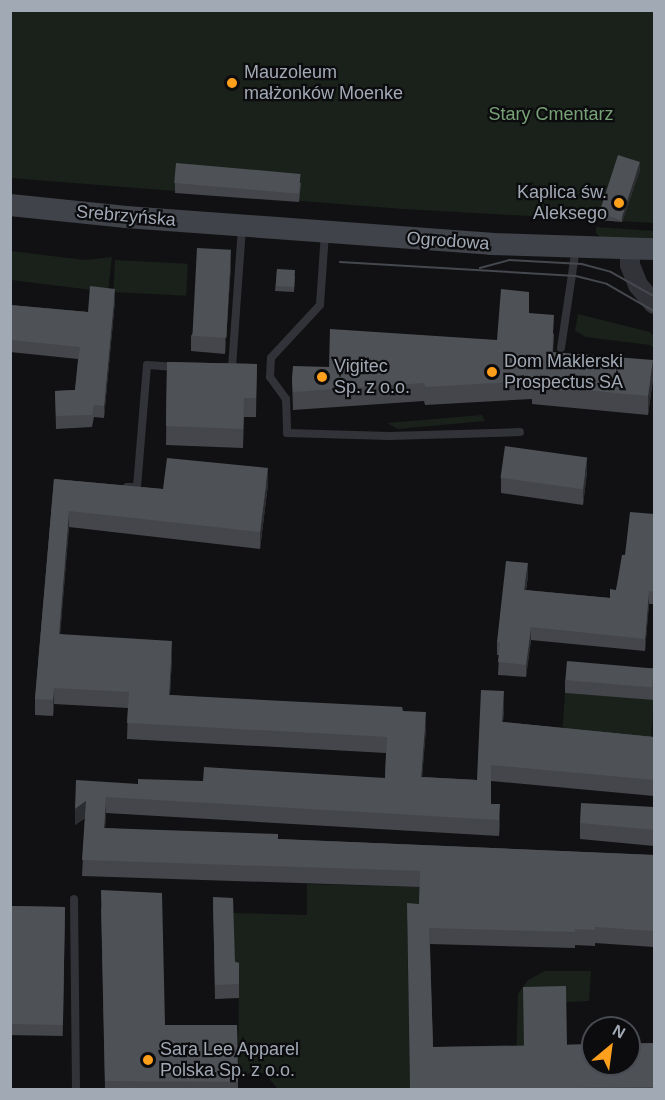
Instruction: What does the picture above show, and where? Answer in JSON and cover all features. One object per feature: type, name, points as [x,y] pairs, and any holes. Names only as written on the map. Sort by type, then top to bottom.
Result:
[{"type":"main road","name":"Srebrzyńska","points":[[10,205],[242,226]]},
{"type":"main road","name":"Ogrodowa","points":[[242,226],[576,248],[654,249]]},
{"type":"street","points":[[630,249],[630,265],[638,285],[654,304]]},
{"type":"lane","points":[[216,370],[226,370],[232,367],[242,226]]},
{"type":"lane","points":[[325,232],[320,305],[271,358],[270,377],[286,399],[287,433],[389,436],[520,432]]},
{"type":"lane","points":[[561,348],[576,248]]},
{"type":"lane","points":[[117,487],[137,487],[147,365],[185,368]]},
{"type":"lane","points":[[74,899],[76,1089]]},
{"type":"green space","name":"Stary Cmentarz","points":[[11,11],[654,11],[654,223],[403,209],[11,178]]},
{"type":"green space","points":[[596,227],[654,231],[654,240],[600,237],[596,233]]},
{"type":"green space","points":[[11,251],[85,260],[112,257],[108,292],[11,280]]},
{"type":"green space","points":[[115,260],[188,264],[186,296],[113,292]]},
{"type":"green space","points":[[578,314],[650,332],[654,336],[654,348],[650,345],[586,337],[575,331]]},
{"type":"green space","points":[[482,415],[485,421],[398,429],[387,423]]},
{"type":"green space","points":[[565,693],[654,699],[650,750],[561,744]]},
{"type":"green space","points":[[307,884],[420,887],[419,920],[407,920],[410,1089],[278,1089],[264,1073],[238,1074],[239,978],[235,977],[233,913],[307,915]]},
{"type":"green space","points":[[545,971],[591,971],[589,1001],[566,1002],[524,1062],[516,1062],[518,994],[528,980]]},
{"type":"building","points":[[618,155],[640,162],[621,220],[599,213]]},
{"type":"building","points":[[176,163],[301,174],[299,194],[174,183]]},
{"type":"building","points":[[197,248],[231,250],[226,338],[192,336]]},
{"type":"building","points":[[277,269],[295,270],[294,287],[276,286]]},
{"type":"building","points":[[90,286],[115,289],[104,406],[94,405],[92,415],[56,416],[55,391],[75,390],[80,347],[10,340],[10,305],[88,312]]},
{"type":"building","points":[[501,289],[529,292],[529,313],[554,315],[552,352],[653,360],[648,396],[532,385],[533,381],[425,387],[424,383],[293,392],[293,366],[329,367],[330,329],[497,340]]},
{"type":"building","points":[[167,362],[257,364],[256,398],[244,398],[243,429],[166,426]]},
{"type":"building","points":[[505,446],[587,458],[583,489],[501,478]]},
{"type":"building","points":[[167,458],[268,468],[260,532],[69,511],[59,634],[172,641],[169,695],[402,707],[403,711],[426,712],[421,777],[477,780],[481,690],[504,691],[502,722],[654,737],[654,780],[491,765],[491,804],[500,804],[499,820],[106,797],[104,828],[278,834],[278,839],[654,855],[654,931],[595,927],[595,930],[575,929],[575,932],[429,928],[433,1047],[524,1046],[523,987],[566,986],[567,1045],[581,1044],[581,1076],[641,1076],[641,1044],[654,1043],[654,1087],[410,1089],[407,903],[419,904],[420,871],[82,860],[86,801],[75,809],[76,780],[138,784],[138,779],[203,781],[204,767],[385,778],[387,737],[127,723],[129,692],[54,688],[53,700],[35,699],[54,479],[163,489]]},
{"type":"building","points":[[630,512],[654,514],[654,592],[649,591],[645,639],[531,627],[526,665],[498,662],[500,642],[497,642],[506,561],[528,563],[524,590],[610,598],[610,589],[616,590],[622,555],[625,555]]},
{"type":"building","points":[[567,661],[654,669],[652,688],[565,680]]},
{"type":"building","points":[[581,803],[654,807],[654,830],[580,823]]},
{"type":"building","points":[[101,890],[162,893],[165,1025],[237,1025],[238,1082],[105,1081]]},
{"type":"building","points":[[213,897],[233,898],[235,962],[239,963],[239,984],[215,985]]},
{"type":"building","points":[[10,906],[65,907],[63,1025],[10,1024]]},
{"type":"tram line","points":[[480,268],[509,260],[582,264],[611,272],[654,296]]},
{"type":"tram line","points":[[340,262],[576,276],[607,284],[654,311]]},
{"type":"place","name":"Mauzoleum małżonków Moenke","points":[[232,83]]},
{"type":"place","name":"Kaplica św. Aleksego","points":[[619,203]]},
{"type":"place","name":"Dom Maklerski Prospectus SA","points":[[492,372]]},
{"type":"place","name":"Vigitec Sp. z o.o.","points":[[322,377]]},
{"type":"place","name":"Sara Lee Apparel Polska Sp. z o.o.","points":[[148,1060]]}]
